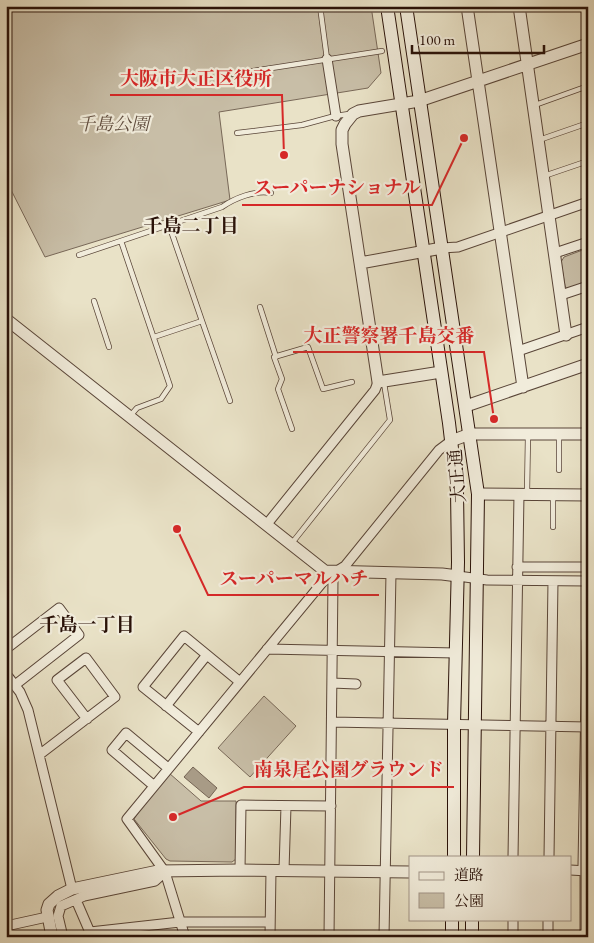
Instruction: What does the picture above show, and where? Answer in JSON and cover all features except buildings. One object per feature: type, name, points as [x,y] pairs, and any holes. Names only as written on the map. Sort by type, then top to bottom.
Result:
[{"type":"main road","name":"大正通","points":[[387,6],[457,491],[458,576],[454,724],[454,856]]},
{"type":"main road","name":"大正通","points":[[406,6],[478,494],[472,856]]},
{"type":"main road","points":[[452,920],[452,937]]},
{"type":"main road","points":[[472,920],[472,937]]},
{"type":"street","points":[[467,6],[523,387]]},
{"type":"street","points":[[519,6],[566,334]]},
{"type":"street","points":[[381,382],[348,189],[342,135],[345,124],[353,114],[359,111],[420,101],[588,44]]},
{"type":"street","points":[[327,59],[336,116]]},
{"type":"street","points":[[360,263],[442,248],[458,247],[588,202]]},
{"type":"street","points":[[555,254],[588,242]]},
{"type":"street","points":[[561,295],[588,286]]},
{"type":"street","points":[[6,318],[325,572],[442,574],[477,579],[588,581]]},
{"type":"street","points":[[518,351],[588,327]]},
{"type":"street","points":[[466,406],[588,364]]},
{"type":"street","points":[[267,524],[381,382],[441,372]]},
{"type":"street","points":[[184,937],[165,872],[127,819],[153,785],[326,578],[345,566],[439,450],[451,441],[470,434],[588,434]]},
{"type":"street","points":[[478,494],[588,495]]},
{"type":"street","points":[[513,856],[517,567],[523,494]]},
{"type":"street","points":[[517,567],[588,567]]},
{"type":"street","points":[[329,937],[332,683],[334,580],[336,573]]},
{"type":"street","points":[[384,937],[390,573]]},
{"type":"street","points":[[549,856],[553,581]]},
{"type":"street","points":[[6,649],[59,608],[79,635],[15,685]]},
{"type":"street","points":[[199,732],[143,687],[184,636],[240,682]]},
{"type":"street","points":[[586,937],[587,871],[584,866],[588,641]]},
{"type":"street","points":[[267,650],[456,653]]},
{"type":"street","points":[[166,706],[206,656]]},
{"type":"street","points":[[39,755],[87,719],[115,697],[86,658],[58,680],[87,719]]},
{"type":"street","points":[[6,674],[20,692],[28,710],[74,895],[91,934],[180,922],[270,922]]},
{"type":"street","points":[[332,683],[356,684]]},
{"type":"street","points":[[332,722],[587,727]]},
{"type":"street","points":[[153,785],[112,750],[126,733],[168,768]]},
{"type":"street","points":[[240,870],[241,805],[331,806]]},
{"type":"street","points":[[284,870],[286,806]]},
{"type":"street","points":[[270,937],[271,870]]},
{"type":"street","points":[[572,870],[587,871]]},
{"type":"street","points":[[52,937],[47,917],[49,904],[53,899],[74,895],[158,871],[409,872]]},
{"type":"street","points":[[63,937],[58,910],[74,895]]},
{"type":"street","points":[[6,926],[47,917]]},
{"type":"street","points":[[513,920],[513,937]]},
{"type":"street","points":[[548,920],[548,937]]},
{"type":"lane","points":[[320,6],[327,59]]},
{"type":"lane","points":[[233,74],[382,51]]},
{"type":"lane","points":[[534,105],[588,86]]},
{"type":"lane","points":[[237,133],[302,124],[353,114]]},
{"type":"lane","points":[[539,140],[588,123]]},
{"type":"lane","points":[[544,176],[588,161]]},
{"type":"lane","points":[[79,255],[222,207],[232,200],[265,192],[271,193]]},
{"type":"lane","points":[[169,225],[230,401]]},
{"type":"lane","points":[[121,241],[170,386],[161,399],[137,408],[130,416]]},
{"type":"lane","points":[[94,301],[109,347]]},
{"type":"lane","points":[[260,307],[282,379],[278,389],[292,429]]},
{"type":"lane","points":[[154,336],[202,321]]},
{"type":"lane","points":[[276,356],[308,347],[323,390],[352,382]]},
{"type":"lane","points":[[291,544],[390,420],[381,382]]},
{"type":"lane","points":[[523,494],[528,434]]},
{"type":"lane","points":[[559,434],[559,470]]},
{"type":"lane","points":[[554,494],[554,527]]},
{"type":"green space","name":"千島公園","points":[[6,6],[371,6],[381,73],[368,88],[219,112],[230,200],[45,257],[6,180]]},
{"type":"green space","points":[[588,248],[588,281],[567,289],[561,262],[564,257]]},
{"type":"green space","points":[[264,696],[296,726],[250,777],[218,748]]},
{"type":"green space","points":[[169,773],[201,801],[236,801],[236,859],[232,862],[170,861],[166,859],[134,819]]},
{"type":"shaded area","points":[[193,767],[217,788],[209,798],[184,777]]},
{"type":"place","name":"スーパーナショナル","points":[[464,138]]},
{"type":"place","name":"大阪市大正区役所","points":[[284,155]]},
{"type":"place","name":"大正警察署千島交番","points":[[494,419]]},
{"type":"place","name":"スーパーマルハチ","points":[[177,529]]},
{"type":"place","name":"南泉尾公園グラウンド","points":[[173,817]]},
{"type":"district","name":"千島二丁目","points":[[191,225]]},
{"type":"district","name":"千島一丁目","points":[[87,624]]}]
